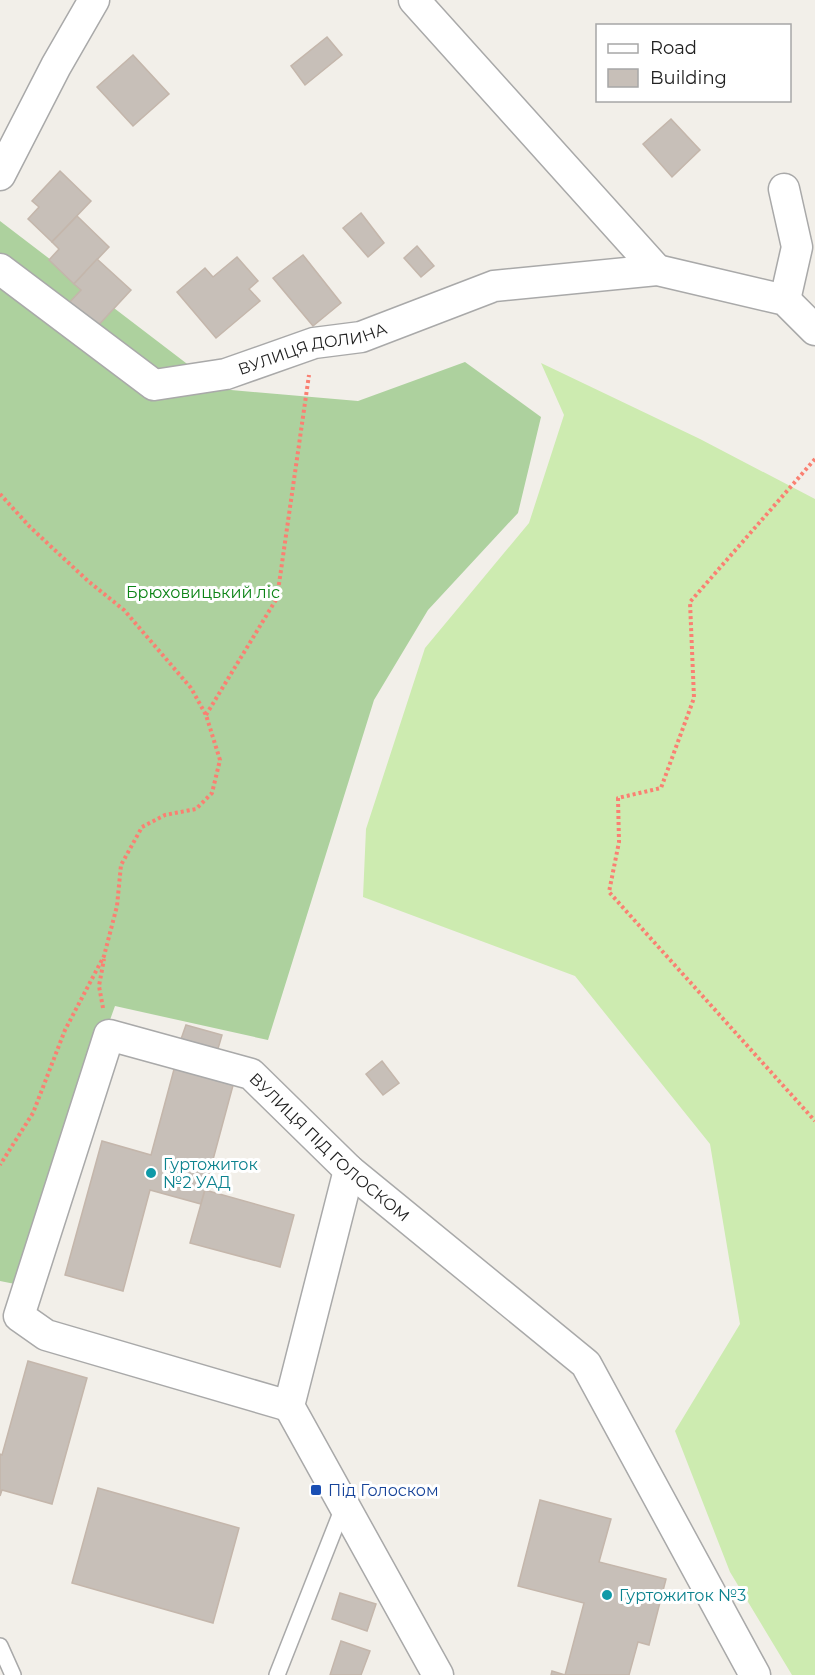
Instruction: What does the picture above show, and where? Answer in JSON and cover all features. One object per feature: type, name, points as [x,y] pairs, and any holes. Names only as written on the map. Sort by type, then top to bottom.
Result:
[{"type":"street","points":[[0,175],[56,66],[94,0]]},
{"type":"street","points":[[414,0],[657,270]]},
{"type":"street","points":[[784,189],[797,247],[785,300],[815,330]]},
{"type":"street","name":"ВУЛИЦЯ ДОЛИНА","points":[[0,269],[154,385],[226,374],[314,343],[361,337],[494,286],[657,270],[785,300]]},
{"type":"street","points":[[109,1035],[14,1314],[46,1335],[289,1406]]},
{"type":"street","name":"ВУЛИЦЯ ПІД ГОЛОСКОМ","points":[[109,1035],[251,1074],[349,1170],[586,1364],[755,1675]]},
{"type":"street","points":[[349,1170],[289,1406],[438,1675]]},
{"type":"lane","points":[[277,1675],[344,1504]]},
{"type":"lane","points":[[0,1646],[14,1675]]},
{"type":"path","points":[[206,715],[277,598],[314,343]]},
{"type":"path","points":[[815,459],[690,602],[694,698],[661,788],[618,798],[619,842],[609,892],[815,1121]]},
{"type":"path","points":[[0,494],[88,581],[124,610],[191,688],[206,715],[219,760],[212,793],[196,809],[165,815],[142,827],[121,865],[117,906],[99,986],[109,1035]]},
{"type":"path","points":[[0,1165],[33,1113],[65,1030],[104,956]]},
{"type":"green space","name":"Брюховицький ліс","points":[[0,221],[220,389],[358,401],[465,362],[541,417],[518,513],[428,610],[374,700],[268,1040],[115,1006],[15,1284],[0,1281]]},
{"type":"green space","points":[[541,363],[700,439],[815,499],[815,1675],[792,1675],[730,1572],[675,1431],[740,1324],[710,1144],[575,976],[363,897],[366,829],[425,648],[529,523],[564,415]]},
{"type":"building","points":[[327,37],[342,55],[305,85],[291,66]]},
{"type":"building","points":[[133,55],[169,94],[133,126],[97,87]]},
{"type":"building","points":[[671,119],[700,150],[672,177],[643,144]]},
{"type":"building","points":[[60,171],[91,201],[52,242],[28,219],[39,207],[32,201]]},
{"type":"building","points":[[361,213],[384,243],[368,257],[343,228]]},
{"type":"building","points":[[77,216],[109,247],[74,284],[49,260],[59,249],[52,242]]},
{"type":"building","points":[[417,246],[434,266],[421,277],[404,258]]},
{"type":"building","points":[[303,255],[341,303],[313,326],[273,278]]},
{"type":"building","points":[[237,257],[258,281],[249,289],[260,301],[216,338],[177,292],[205,268],[213,277]]},
{"type":"building","points":[[97,259],[131,290],[95,329],[68,304],[81,290],[74,284]]},
{"type":"building","points":[[186,1025],[222,1035],[217,1052],[180,1042]]},
{"type":"building","points":[[382,1061],[399,1083],[383,1095],[366,1074]]},
{"type":"building","name":"Гуртожиток №2 УАД","points":[[176,1062],[235,1078],[201,1204],[150,1190],[123,1291],[65,1275],[102,1141],[151,1155]]},
{"type":"building","points":[[205,1190],[294,1215],[280,1267],[190,1243]]},
{"type":"building","points":[[28,1361],[87,1378],[52,1504],[2,1490],[0,1496],[0,1454],[2,1455]]},
{"type":"building","points":[[98,1488],[239,1528],[213,1623],[72,1583]]},
{"type":"building","name":"Гуртожиток №3","points":[[540,1500],[611,1519],[599,1562],[666,1579],[649,1645],[638,1642],[629,1675],[565,1675],[584,1603],[518,1586]]},
{"type":"building","points":[[340,1593],[376,1604],[367,1631],[332,1619]]},
{"type":"building","points":[[341,1641],[370,1651],[361,1675],[330,1675]]},
{"type":"building","points":[[552,1671],[565,1675],[551,1675]]},
{"type":"place","name":"Гуртожиток №2 УАД","points":[[151,1173]]},
{"type":"place","name":"Під Голоском","points":[[316,1490]]},
{"type":"place","name":"Гуртожиток №3","points":[[607,1595]]}]
